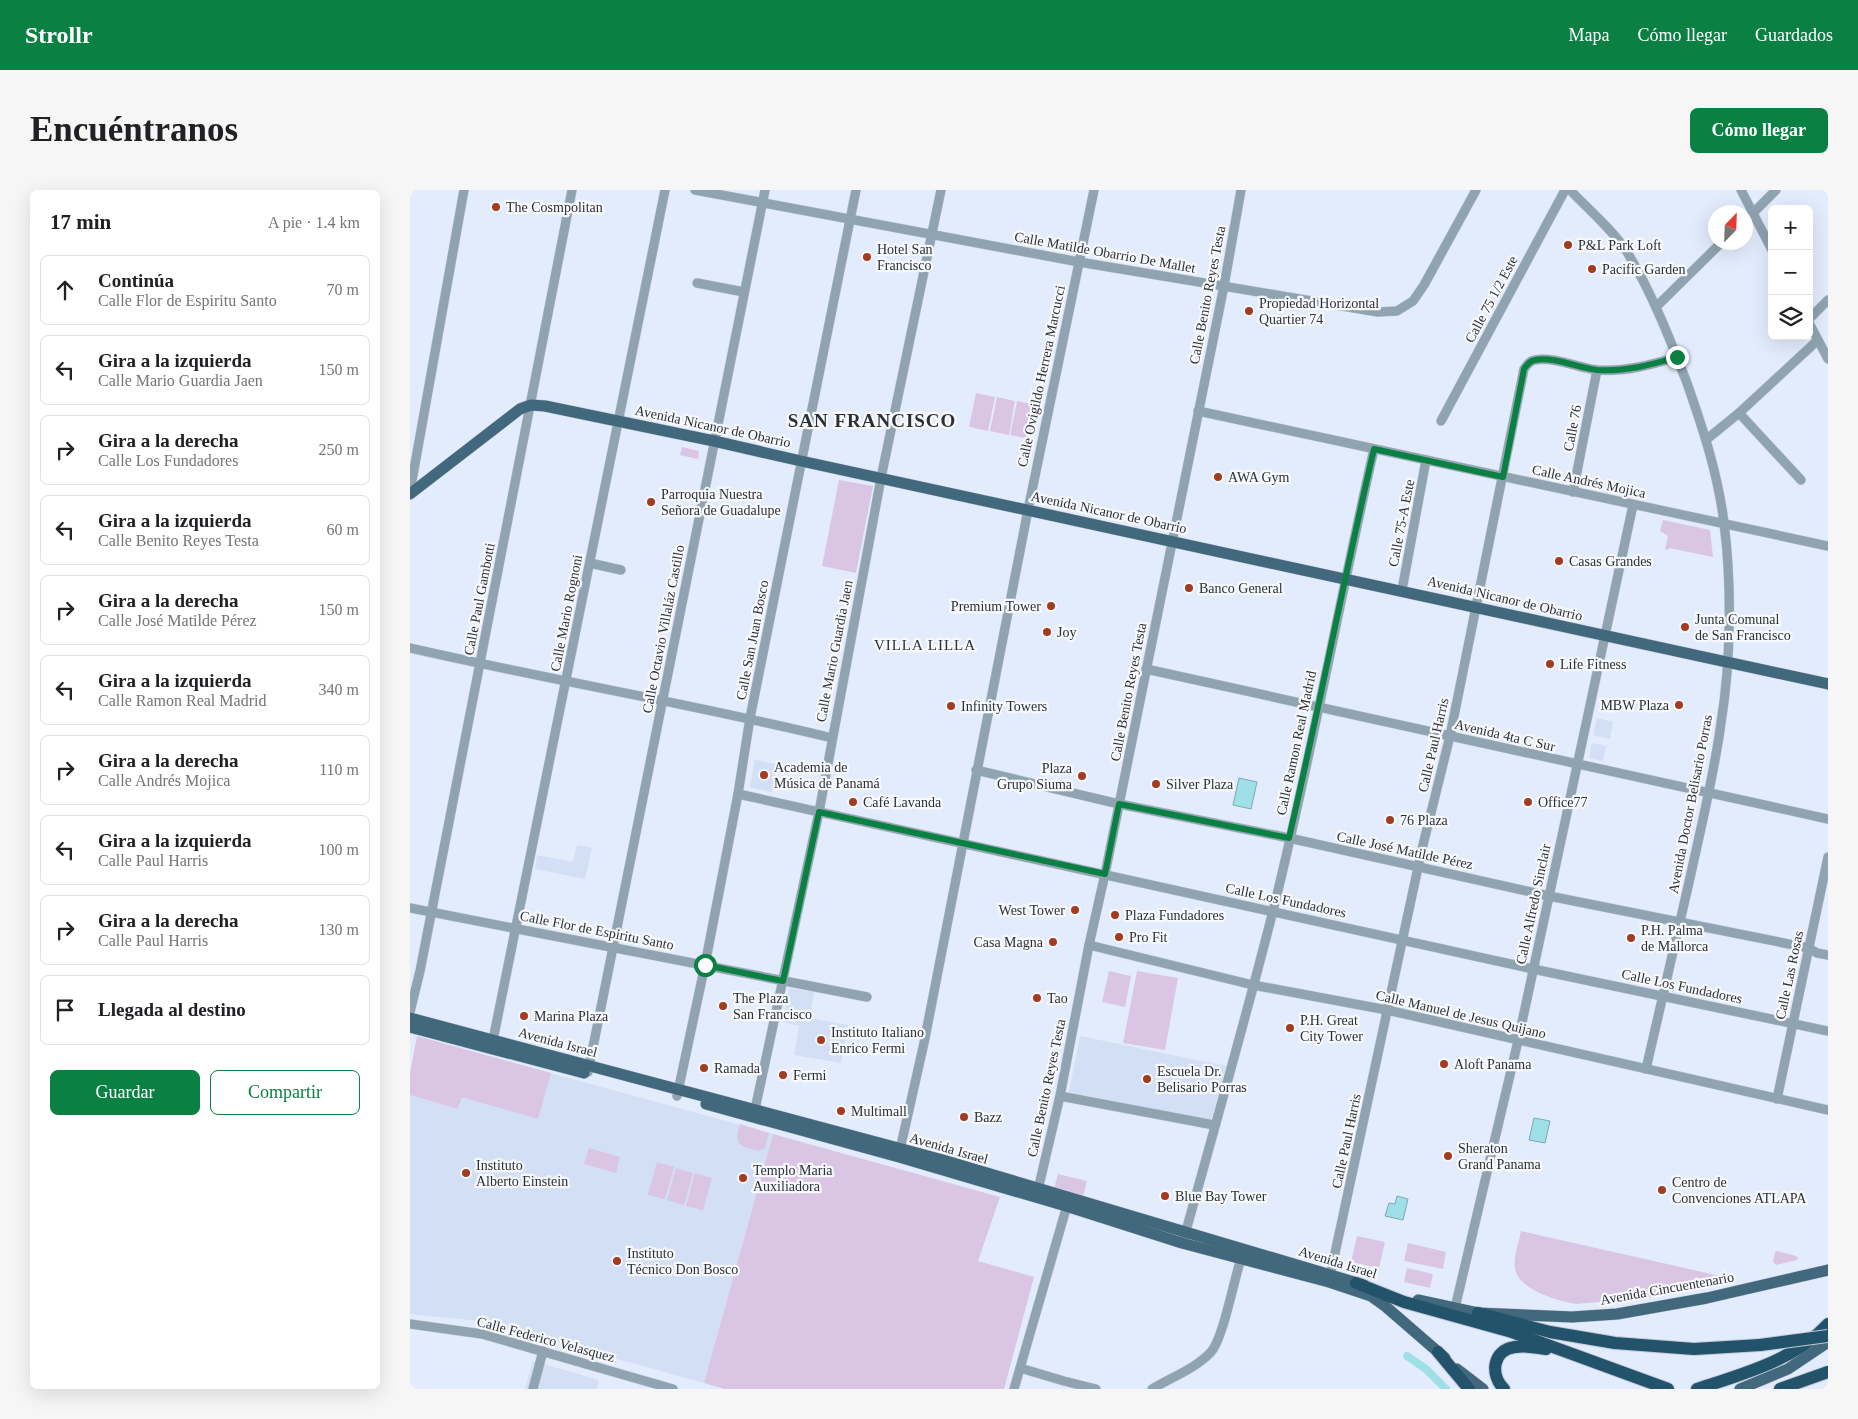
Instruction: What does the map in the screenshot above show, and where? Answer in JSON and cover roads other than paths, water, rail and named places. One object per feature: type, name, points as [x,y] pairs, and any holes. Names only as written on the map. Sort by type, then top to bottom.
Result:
[{"type":"highway","points":[[1356,1283],[1404,1302],[1512,1332],[1566,1356],[1653,1389]]},
{"type":"highway","points":[[1371,1296],[1548,1348],[1668,1389]]},
{"type":"highway","points":[[1478,1313],[1550,1332],[1615,1343],[1694,1349],[1760,1345],[1828,1336]]},
{"type":"highway","points":[[1697,1389],[1772,1362],[1801,1347],[1828,1324]]},
{"type":"highway","points":[[1504,1389],[1498,1382],[1495,1373],[1497,1359],[1503,1351],[1518,1346],[1548,1348]]},
{"type":"highway","points":[[1438,1352],[1470,1389]]},
{"type":"highway","points":[[1780,1389],[1828,1372]]},
{"type":"main road","points":[[410,493],[520,409],[531,405]]},
{"type":"main road","name":"Avenida Nicanor de Obarrio","points":[[531,405],[545,406],[714,441],[1828,684]]},
{"type":"main road","name":"Avenida Israel","points":[[410,1018],[493,1040],[588,1070]]},
{"type":"main road","name":"Avenida Israel","points":[[410,1027],[754,1113],[900,1153],[1184,1238],[1330,1278]]},
{"type":"main road","name":"Avenida Israel","points":[[1184,1238],[1241,1259],[1356,1283],[1406,1297],[1478,1313]]},
{"type":"main road","name":"Avenida Cincuentenario","points":[[1478,1313],[1572,1317],[1617,1314],[1707,1298],[1828,1270]]},
{"type":"main road","points":[[1330,1278],[1371,1296],[1385,1306],[1483,1389]]},
{"type":"main road","points":[[1740,1389],[1788,1369],[1828,1342]]},
{"type":"street","points":[[410,493],[464,190]]},
{"type":"street","name":"Calle Paul Gambotti","points":[[410,1012],[572,190]]},
{"type":"street","name":"Calle Mario Rognoni","points":[[493,1040],[567,682],[665,190]]},
{"type":"street","name":"Calle Matilde Obarrio De Mallet","points":[[695,190],[1079,262],[1378,312],[1397,310],[1413,301],[1424,285],[1476,190]]},
{"type":"street","name":"Calle Octavio Villaláz Castillo","points":[[588,1070],[765,190]]},
{"type":"street","name":"Calle San Juan Bosco","points":[[678,1093],[738,794],[750,718],[856,190]]},
{"type":"street","name":"Calle Mario Guardia Jaen","points":[[754,1113],[819,812],[881,478],[941,190]]},
{"type":"street","name":"Calle Ovigildo Herrera Marcucci","points":[[900,1153],[924,1043],[961,843],[1094,190]]},
{"type":"street","name":"Calle Benito Reyes Testa","points":[[1037,1194],[1060,1096],[1089,945],[1224,286],[1241,190]]},
{"type":"street","name":"Calle 75 1/2 Este","points":[[1441,421],[1566,190]]},
{"type":"street","name":"Avenida Doctor Belisario Porras","points":[[1570,190],[1613,235],[1626,252],[1656,307],[1677,357],[1707,439],[1724,524],[1729,592],[1727,662],[1722,722],[1709,793],[1646,1070]]},
{"type":"street","points":[[1741,190],[1749,205]]},
{"type":"street","points":[[1768,242],[1753,213],[1776,190]]},
{"type":"street","points":[[1656,307],[1714,250]]},
{"type":"street","points":[[697,283],[744,292]]},
{"type":"street","points":[[1813,315],[1828,300]]},
{"type":"street","points":[[1813,331],[1828,359]]},
{"type":"street","points":[[1707,439],[1818,340]]},
{"type":"street","name":"Calle Paul Harris","points":[[1330,1278],[1387,1010],[1450,736],[1524,369],[1529,362],[1536,359],[1597,370],[1632,368],[1677,357]]},
{"type":"street","name":"Calle 76","points":[[1573,492],[1597,370]]},
{"type":"street","name":"Calle Andrés Mojica","points":[[1198,411],[1828,546]]},
{"type":"street","points":[[1738,413],[1801,480]]},
{"type":"street","name":"Calle Ramon Real Madrid","points":[[1184,1238],[1273,911],[1319,708],[1344,578],[1374,449]]},
{"type":"street","name":"Calle 75-A Este","points":[[1402,590],[1426,460]]},
{"type":"street","name":"Calle Alfredo Sinclair","points":[[1455,1308],[1518,1041],[1633,505]]},
{"type":"street","points":[[590,563],[621,570]]},
{"type":"street","points":[[410,648],[567,682],[750,718],[832,738]]},
{"type":"street","name":"Avenida 4ta C Sur","points":[[1146,669],[1828,819]]},
{"type":"street","name":"Calle José Matilde Pérez","points":[[976,770],[1119,804],[1289,838],[1549,896],[1809,948],[1828,955]]},
{"type":"street","name":"Calle Los Fundadores","points":[[738,794],[1828,1031]]},
{"type":"street","name":"Calle Las Rosas","points":[[1776,1098],[1828,857]]},
{"type":"street","name":"Calle Flor de Espiritu Santo","points":[[410,908],[867,997]]},
{"type":"street","name":"Calle Manuel de Jesus Quijano","points":[[1089,945],[1253,985],[1387,1010],[1828,1110]]},
{"type":"street","points":[[1060,1096],[1214,1125]]},
{"type":"street","points":[[1014,1389],[1068,1202]]},
{"type":"street","points":[[1152,1389],[1190,1369],[1212,1351],[1222,1328],[1241,1259]]},
{"type":"street","name":"Calle Federico Velasquez","points":[[410,1324],[482,1334],[673,1389]]},
{"type":"street","points":[[533,1389],[543,1351]]},
{"type":"street","points":[[1020,1368],[1096,1389]]},
{"type":"street","points":[[633,1389],[636,1378]]},
{"type":"waterway","points":[[1407,1356],[1426,1369],[1446,1389]]},
{"type":"place","name":"The Cosmpolitan","points":[[496,207]]},
{"type":"place","name":"P&L Park Loft","points":[[1568,245]]},
{"type":"place","name":"Hotel San Francisco","points":[[867,257]]},
{"type":"place","name":"Pacific Garden","points":[[1592,269]]},
{"type":"place","name":"Propiedad Horizontal Quartier 74","points":[[1249,311]]},
{"type":"place","name":"AWA Gym","points":[[1218,477]]},
{"type":"place","name":"Parroquia Nuestra Señora de Guadalupe","points":[[651,502]]},
{"type":"place","name":"Casas Grandes","points":[[1559,561]]},
{"type":"place","name":"Banco General","points":[[1189,588]]},
{"type":"place","name":"Premium Tower","points":[[1051,606]]},
{"type":"place","name":"Junta Comunal de San Francisco","points":[[1685,627]]},
{"type":"place","name":"Joy","points":[[1047,632]]},
{"type":"place","name":"Life Fitness","points":[[1550,664]]},
{"type":"place","name":"MBW Plaza","points":[[1679,705]]},
{"type":"place","name":"Infinity Towers","points":[[951,706]]},
{"type":"place","name":"Academia de Música de Panamá","points":[[764,775]]},
{"type":"place","name":"Plaza Grupo Siuma","points":[[1082,776]]},
{"type":"place","name":"Silver Plaza","points":[[1156,784]]},
{"type":"place","name":"Café Lavanda","points":[[853,802]]},
{"type":"place","name":"Office77","points":[[1528,802]]},
{"type":"place","name":"76 Plaza","points":[[1390,820]]},
{"type":"place","name":"West Tower","points":[[1075,910]]},
{"type":"place","name":"Plaza Fundadores","points":[[1115,915]]},
{"type":"place","name":"Pro Fit","points":[[1119,937]]},
{"type":"place","name":"P.H. Palma de Mallorca","points":[[1631,938]]},
{"type":"place","name":"Casa Magna","points":[[1053,942]]},
{"type":"place","name":"Tao","points":[[1037,998]]},
{"type":"place","name":"The Plaza San Francisco","points":[[723,1006]]},
{"type":"place","name":"Marina Plaza","points":[[524,1016]]},
{"type":"place","name":"P.H. Great City Tower","points":[[1290,1028]]},
{"type":"place","name":"Instituto Italiano Enrico Fermi","points":[[821,1040]]},
{"type":"place","name":"Aloft Panama","points":[[1444,1064]]},
{"type":"place","name":"Ramada","points":[[704,1068]]},
{"type":"place","name":"Fermi","points":[[783,1075]]},
{"type":"place","name":"Escuela Dr. Belisario Porras","points":[[1147,1079]]},
{"type":"place","name":"Multimall","points":[[841,1111]]},
{"type":"place","name":"Bazz","points":[[964,1117]]},
{"type":"place","name":"Sheraton Grand Panama","points":[[1448,1156]]},
{"type":"place","name":"Instituto Alberto Einstein","points":[[466,1173]]},
{"type":"place","name":"Templo Maria Auxiliadora","points":[[743,1178]]},
{"type":"place","name":"Centro de Convenciones ATLAPA","points":[[1662,1190]]},
{"type":"place","name":"Blue Bay Tower","points":[[1165,1196]]},
{"type":"place","name":"Instituto Técnico Don Bosco","points":[[617,1261]]},
{"type":"district","name":"SAN FRANCISCO","points":[[872,420]]},
{"type":"district","name":"VILLA LILLA","points":[[925,645]]}]
